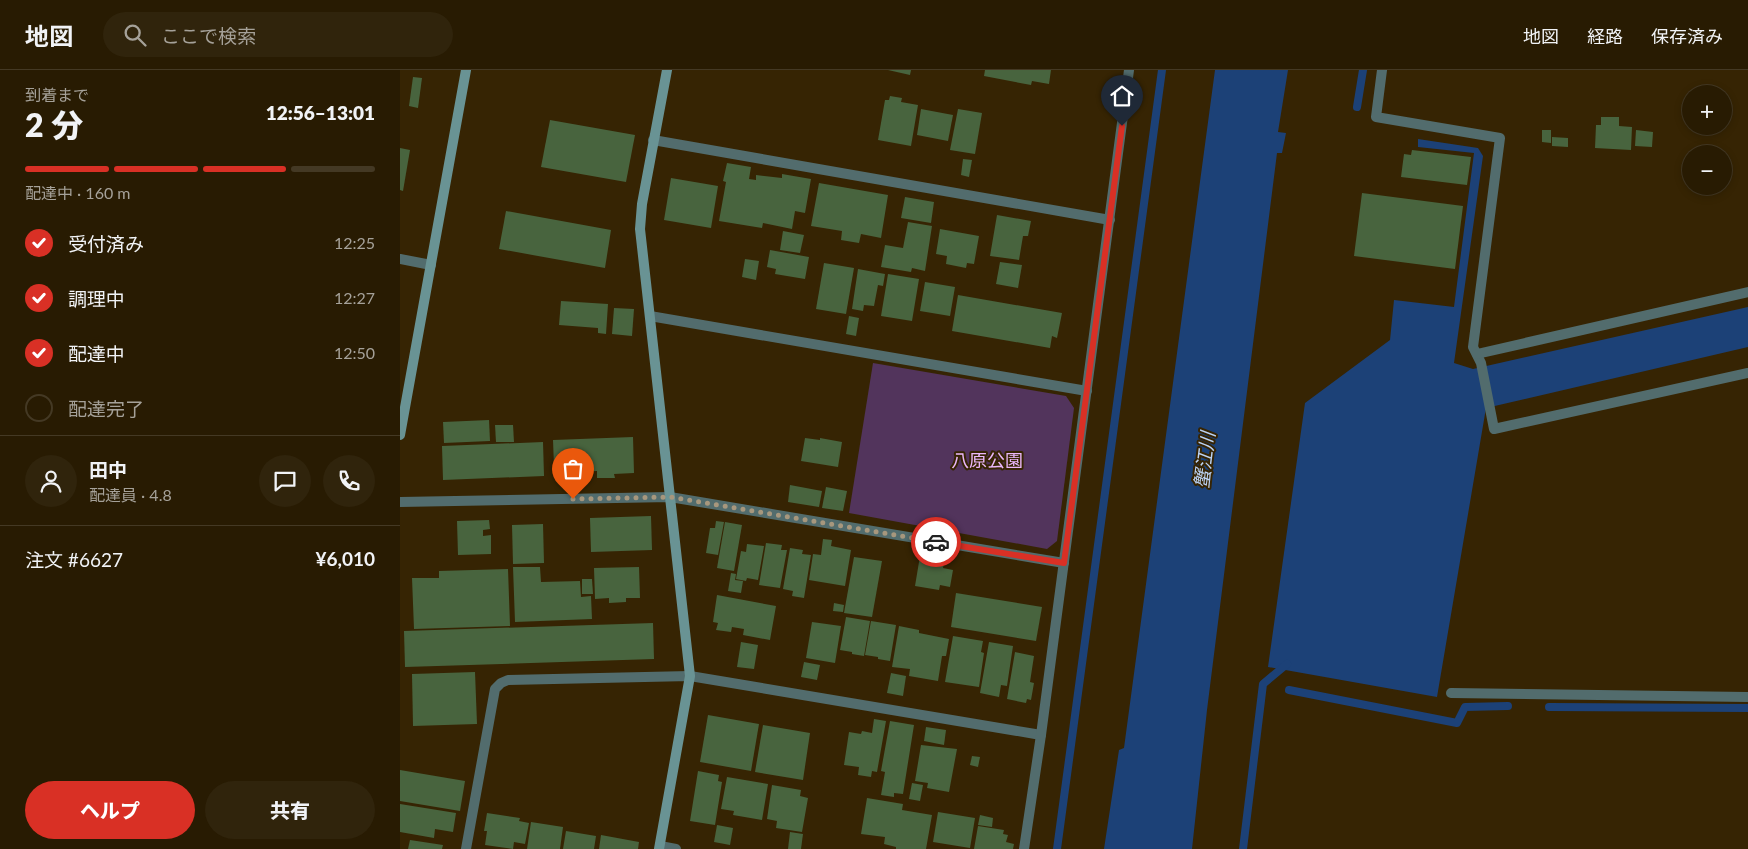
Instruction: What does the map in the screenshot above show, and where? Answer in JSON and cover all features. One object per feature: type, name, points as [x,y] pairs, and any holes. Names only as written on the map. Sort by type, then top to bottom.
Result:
[{"type":"street","points":[[400,435],[403,402],[431,265],[466,70]]},
{"type":"street","points":[[667,70],[642,204],[640,229],[690,676],[660,848],[676,849]]},
{"type":"street","points":[[1024,849],[1041,735],[1129,70]]},
{"type":"street","points":[[1382,70],[1376,117],[1500,138],[1473,347],[1479,358],[1494,429],[1748,373]]},
{"type":"street","points":[[653,140],[1110,220]]},
{"type":"street","points":[[400,259],[431,265]]},
{"type":"street","points":[[1479,358],[1748,292]]},
{"type":"street","points":[[650,316],[1087,391]]},
{"type":"street","points":[[400,502],[670,497],[1064,563]]},
{"type":"street","points":[[466,849],[495,688],[508,680],[690,676],[1041,735]]},
{"type":"street","points":[[1451,693],[1748,697]]},
{"type":"green space","name":"八原公園","points":[[873,363],[1066,396],[1074,408],[1057,541],[1047,549],[849,513]]},
{"type":"water","name":"蟹江川","points":[[1215,70],[1288,70],[1278,132],[1286,133],[1282,153],[1277,153],[1207,710],[1192,849],[1104,849],[1119,750],[1124,748]]},
{"type":"water","points":[[1418,139],[1478,148],[1483,156],[1454,363],[1473,369],[1748,307],[1748,347],[1486,408],[1437,697],[1268,667],[1305,403],[1390,340],[1394,300],[1454,307],[1474,153],[1418,147]]},
{"type":"building","points":[[888,70],[911,70],[910,75]]},
{"type":"building","points":[[985,70],[1051,70],[1049,84],[1032,81],[1031,85],[984,76]]},
{"type":"building","points":[[413,77],[422,78],[418,108],[409,106]]},
{"type":"building","points":[[890,96],[902,98],[901,102],[918,105],[911,146],[878,140],[885,100],[889,100]]},
{"type":"building","points":[[921,109],[953,115],[948,141],[917,135]]},
{"type":"building","points":[[958,109],[982,113],[975,154],[950,150]]},
{"type":"building","points":[[1601,117],[1619,117],[1619,126],[1632,127],[1631,150],[1595,148],[1596,125],[1601,125]]},
{"type":"building","points":[[550,120],[635,135],[626,182],[541,167]]},
{"type":"building","points":[[1542,130],[1551,130],[1551,143],[1542,142]]},
{"type":"building","points":[[1636,130],[1653,132],[1652,147],[1635,146]]},
{"type":"building","points":[[1552,137],[1568,138],[1568,147],[1552,146]]},
{"type":"building","points":[[400,148],[410,150],[403,191],[400,190]]},
{"type":"building","points":[[1412,150],[1471,157],[1467,185],[1401,177],[1404,154],[1411,155]]},
{"type":"building","points":[[963,159],[972,160],[969,177],[961,175]]},
{"type":"building","points":[[727,163],[751,167],[749,179],[756,180],[756,175],[782,178],[782,174],[811,179],[805,213],[795,211],[792,229],[763,223],[762,228],[719,221],[726,182],[723,181]]},
{"type":"building","points":[[671,178],[718,186],[711,228],[664,220]]},
{"type":"building","points":[[819,183],[888,195],[881,238],[861,234],[859,243],[841,240],[842,231],[811,226]]},
{"type":"building","points":[[1362,193],[1463,206],[1455,269],[1354,256]]},
{"type":"building","points":[[905,197],[934,202],[931,223],[901,218]]},
{"type":"building","points":[[506,211],[611,230],[605,268],[499,249]]},
{"type":"building","points":[[997,215],[1031,221],[1028,236],[1023,236],[1019,260],[990,256]]},
{"type":"building","points":[[908,222],[932,226],[925,271],[912,268],[911,272],[881,267],[885,245],[903,248]]},
{"type":"building","points":[[940,229],[979,236],[974,264],[967,263],[966,268],[946,264],[947,256],[936,254]]},
{"type":"building","points":[[783,231],[804,235],[800,253],[780,250]]},
{"type":"building","points":[[770,250],[809,257],[805,279],[775,274],[776,269],[767,267]]},
{"type":"building","points":[[745,259],[759,261],[756,280],[742,277]]},
{"type":"building","points":[[1000,262],[1022,265],[1018,288],[996,284]]},
{"type":"building","points":[[824,263],[854,268],[846,314],[816,309]]},
{"type":"building","points":[[858,269],[885,274],[883,286],[878,285],[874,306],[864,305],[863,311],[852,309]]},
{"type":"building","points":[[888,274],[919,279],[912,321],[881,316]]},
{"type":"building","points":[[925,282],[955,287],[950,316],[920,311]]},
{"type":"building","points":[[958,295],[1062,313],[1057,338],[1052,336],[1050,348],[952,331]]},
{"type":"building","points":[[561,301],[608,304],[606,334],[598,333],[598,328],[559,325]]},
{"type":"building","points":[[614,308],[634,309],[632,336],[612,334]]},
{"type":"building","points":[[849,316],[859,318],[856,336],[846,334]]},
{"type":"building","points":[[489,420],[490,441],[444,443],[443,422]]},
{"type":"building","points":[[495,425],[513,425],[514,442],[496,442]]},
{"type":"building","points":[[633,437],[634,473],[614,474],[615,478],[597,478],[597,471],[580,472],[580,465],[554,466],[553,440]]},
{"type":"building","points":[[805,438],[820,440],[820,438],[842,442],[838,467],[801,461]]},
{"type":"building","points":[[543,442],[544,476],[443,480],[442,446]]},
{"type":"building","points":[[790,485],[822,491],[819,507],[788,502]]},
{"type":"building","points":[[826,487],[847,491],[843,511],[822,508]]},
{"type":"building","points":[[651,516],[652,550],[591,552],[590,518]]},
{"type":"building","points":[[489,520],[490,529],[483,530],[483,536],[491,535],[491,554],[458,555],[457,521]]},
{"type":"building","points":[[716,521],[724,522],[718,555],[706,553],[710,528],[715,528]]},
{"type":"building","points":[[725,522],[742,525],[734,571],[717,568]]},
{"type":"building","points":[[543,524],[544,563],[513,564],[512,525]]},
{"type":"building","points":[[823,539],[832,540],[831,546],[851,550],[845,586],[809,580],[813,554],[821,555]]},
{"type":"building","points":[[766,543],[782,545],[781,550],[787,550],[780,588],[759,585]]},
{"type":"building","points":[[747,544],[764,546],[758,580],[747,578],[746,581],[736,579],[741,551],[746,552]]},
{"type":"building","points":[[790,548],[803,550],[802,554],[811,555],[804,598],[792,596],[793,591],[783,589]]},
{"type":"building","points":[[920,556],[932,558],[931,561],[944,563],[943,568],[953,570],[950,587],[940,585],[939,590],[915,586]]},
{"type":"building","points":[[854,557],[882,561],[872,617],[844,613]]},
{"type":"building","points":[[513,567],[540,567],[541,582],[580,581],[581,597],[591,596],[592,619],[515,622]]},
{"type":"building","points":[[639,567],[640,598],[626,598],[626,602],[609,603],[609,598],[595,599],[594,568]]},
{"type":"building","points":[[508,569],[510,626],[414,629],[412,578],[439,578],[439,571]]},
{"type":"building","points":[[731,573],[736,574],[735,580],[743,581],[741,593],[728,591]]},
{"type":"building","points":[[582,579],[592,579],[593,594],[582,594]]},
{"type":"building","points":[[956,593],[1042,607],[1036,641],[951,627]]},
{"type":"building","points":[[717,595],[776,606],[770,640],[743,635],[744,629],[732,627],[731,632],[716,630],[718,623],[713,622]]},
{"type":"building","points":[[834,603],[844,605],[843,612],[833,611]]},
{"type":"building","points":[[846,617],[870,621],[864,656],[840,650]]},
{"type":"building","points":[[871,621],[896,625],[890,661],[865,655]]},
{"type":"building","points":[[812,622],[841,626],[835,663],[806,658]]},
{"type":"building","points":[[653,623],[654,659],[405,667],[404,631]]},
{"type":"building","points":[[899,626],[919,630],[919,633],[949,639],[946,656],[942,656],[938,681],[909,676],[910,669],[892,667]]},
{"type":"building","points":[[953,636],[983,641],[981,652],[984,653],[979,687],[945,682]]},
{"type":"building","points":[[741,642],[758,645],[754,669],[737,667]]},
{"type":"building","points":[[989,642],[1013,646],[1007,686],[1001,685],[999,697],[980,693]]},
{"type":"building","points":[[1015,652],[1034,656],[1030,682],[1034,683],[1031,700],[1027,699],[1026,703],[1007,699]]},
{"type":"building","points":[[804,662],[820,665],[817,680],[801,677]]},
{"type":"building","points":[[475,672],[477,724],[413,726],[412,674]]},
{"type":"building","points":[[891,673],[906,676],[903,696],[887,693]]},
{"type":"building","points":[[708,715],[759,724],[751,771],[700,762]]},
{"type":"building","points":[[874,719],[886,721],[877,772],[872,771],[871,777],[858,775],[859,767],[844,765],[849,732],[861,734],[862,731],[872,733]]},
{"type":"building","points":[[890,721],[914,725],[903,794],[894,793],[894,797],[881,795],[885,772],[881,771]]},
{"type":"building","points":[[763,725],[810,733],[803,780],[755,772]]},
{"type":"building","points":[[926,727],[946,730],[944,745],[924,741]]},
{"type":"building","points":[[921,745],[957,749],[949,792],[927,788],[928,783],[915,781]]},
{"type":"building","points":[[972,756],[980,757],[978,767],[970,765]]},
{"type":"building","points":[[400,770],[465,781],[460,811],[400,801]]},
{"type":"building","points":[[698,771],[719,775],[718,781],[722,782],[715,825],[690,821]]},
{"type":"building","points":[[727,777],[768,784],[762,820],[733,815],[734,811],[721,809]]},
{"type":"building","points":[[912,783],[923,785],[920,801],[909,799]]},
{"type":"building","points":[[772,785],[801,790],[800,796],[808,798],[802,832],[776,828],[777,821],[767,819]]},
{"type":"building","points":[[867,798],[903,804],[902,810],[932,815],[926,849],[896,849],[896,847],[884,844],[885,837],[861,834]]},
{"type":"building","points":[[400,804],[456,813],[453,832],[435,829],[434,838],[400,832]]},
{"type":"building","points":[[938,812],[975,818],[970,848],[933,842]]},
{"type":"building","points":[[487,813],[520,818],[519,821],[529,823],[525,844],[514,842],[513,849],[485,845],[487,831],[484,831]]},
{"type":"building","points":[[980,815],[993,818],[992,827],[978,825]]},
{"type":"building","points":[[531,822],[563,827],[560,849],[527,849]]},
{"type":"building","points":[[717,825],[733,828],[730,845],[714,842]]},
{"type":"building","points":[[978,826],[1004,830],[1003,834],[1008,835],[1006,842],[1014,844],[1013,849],[974,849]]},
{"type":"building","points":[[566,831],[596,836],[594,849],[563,849]]},
{"type":"building","points":[[790,832],[803,834],[801,849],[788,849]]},
{"type":"building","points":[[601,835],[639,842],[638,849],[599,849]]},
{"type":"building","points":[[410,840],[443,845],[442,849],[408,849]]},
{"type":"waterway","points":[[1057,849],[1162,70]]},
{"type":"waterway","points":[[1357,107],[1363,70]]},
{"type":"waterway","points":[[1243,849],[1263,684],[1287,664]]},
{"type":"waterway","points":[[1289,690],[1457,723],[1465,707],[1508,706]]},
{"type":"waterway","points":[[1549,707],[1748,708]]},
{"type":"way so far","points":[[573,499],[670,497],[936,542]]},
{"type":"route","points":[[936,542],[1064,563],[1122,126]]}]
